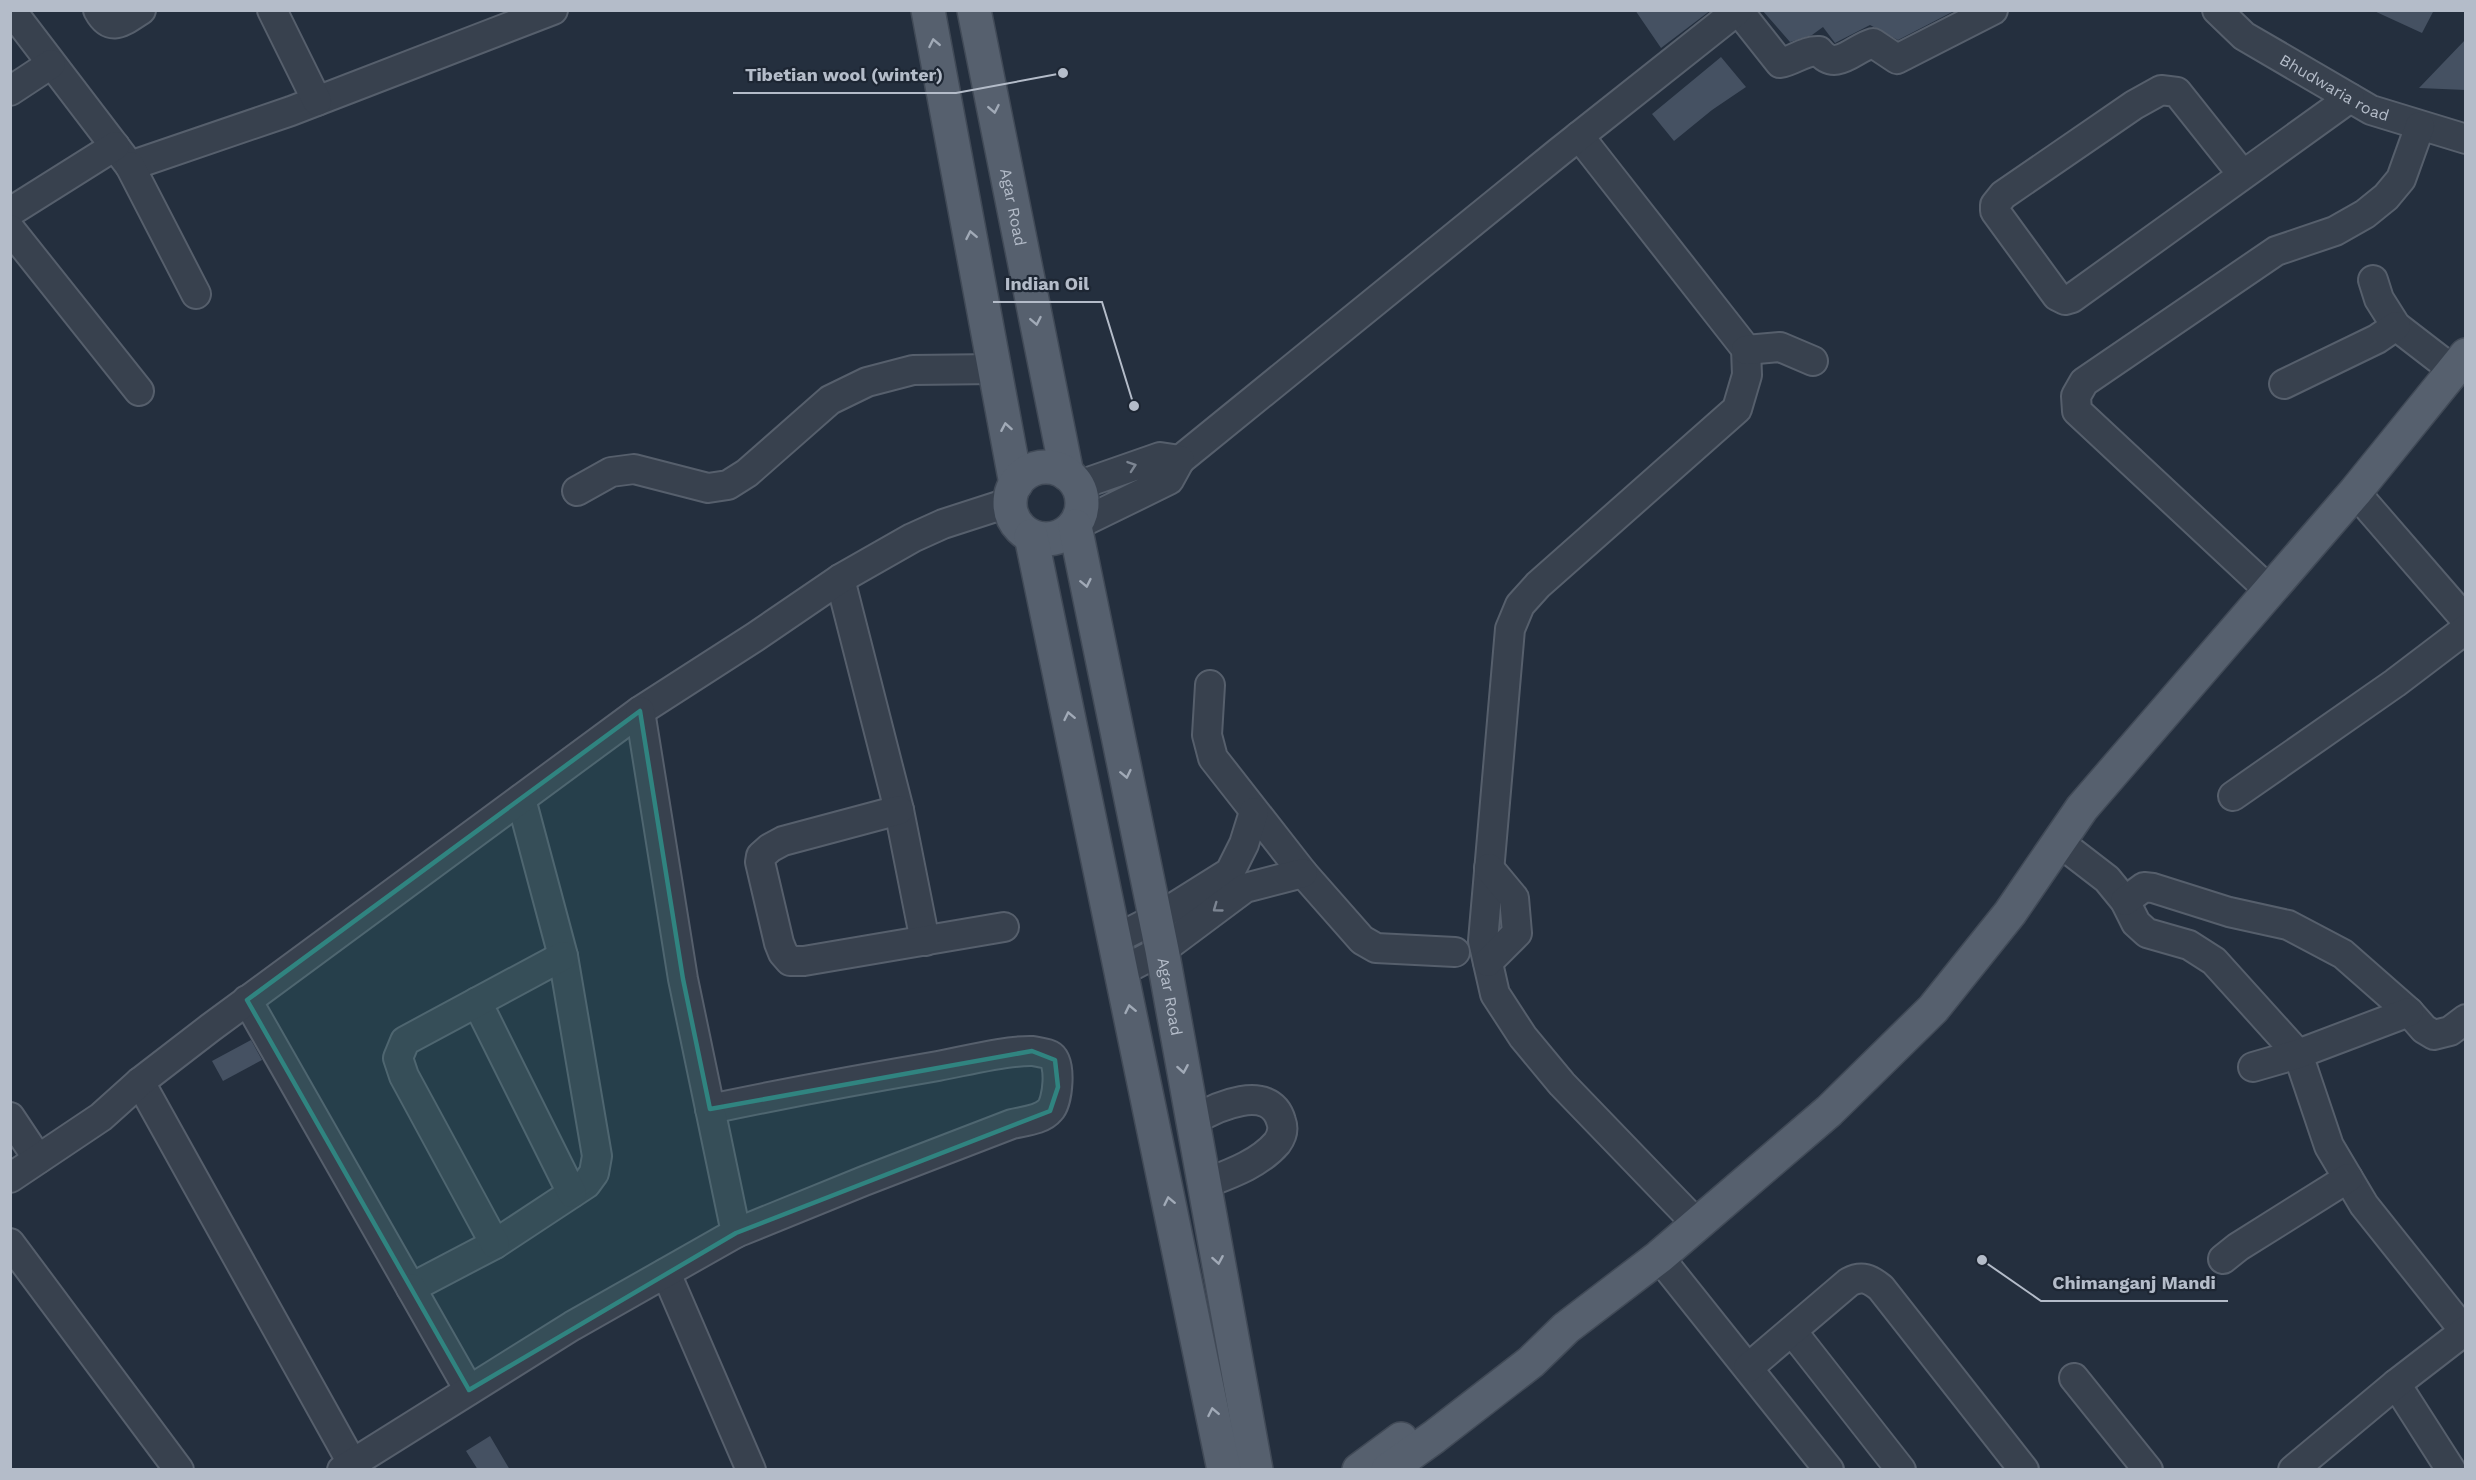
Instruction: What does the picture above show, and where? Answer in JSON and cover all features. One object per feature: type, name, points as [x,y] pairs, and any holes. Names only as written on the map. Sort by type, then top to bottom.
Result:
[{"type":"main road","points":[[928,10],[996,369],[1013,493],[1014,519],[1021,529],[1031,536],[1042,539],[1054,539],[1066,534],[1075,526]]},
{"type":"main road","name":"Agar Road","points":[[974,10],[1072,480],[1082,504],[1075,526],[1159,934],[1256,1470]]},
{"type":"main road","points":[[1388,1470],[1531,1362],[1566,1328],[1659,1257],[1829,1111],[1933,1009],[2010,913],[2082,808],[2355,492],[2459,362]]},
{"type":"main road","points":[[1013,493],[1024,476],[1034,470],[1057,469],[1072,480]]},
{"type":"main road","points":[[1031,536],[1224,1470]]},
{"type":"main road","points":[[1192,1311],[1226,1303]]},
{"type":"main road","points":[[1359,1470],[1520,1350],[1566,1328]]},
{"type":"street","points":[[11,10],[122,156],[196,294]]},
{"type":"street","points":[[98,10],[105,21],[111,24],[120,23],[141,10]]},
{"type":"street","points":[[272,10],[317,101]]},
{"type":"street","points":[[10,212],[122,156],[317,101],[553,10]]},
{"type":"street","points":[[1075,526],[1169,480],[1180,460],[1579,136],[1738,11],[1780,63],[1792,61],[1810,50],[1819,51],[1831,61],[1839,60],[1873,43],[1897,59],[1993,10]]},
{"type":"street","name":"Bhudwaria road","points":[[2217,10],[2244,36],[2371,111],[2466,140]]},
{"type":"street","points":[[10,91],[51,64]]},
{"type":"street","points":[[2243,175],[2177,92],[2161,90],[2134,105],[2003,195],[1995,205],[1995,211],[2057,296],[2065,300],[2072,298],[2243,175],[2350,98]]},
{"type":"street","points":[[2270,591],[2077,411],[2076,396],[2084,382],[2276,251],[2335,231],[2386,197],[2402,178],[2420,126]]},
{"type":"street","points":[[1579,136],[1746,350],[1747,375],[1737,409],[1538,585],[1520,605],[1510,629],[1483,940],[1495,994],[1523,1037],[1562,1084],[1697,1224]]},
{"type":"street","points":[[10,229],[139,391]]},
{"type":"street","points":[[2373,280],[2379,299],[2396,326],[2459,362]]},
{"type":"street","points":[[2284,384],[2377,339],[2396,326]]},
{"type":"street","points":[[1746,350],[1780,347],[1812,362]]},
{"type":"street","points":[[577,491],[612,472],[634,469],[708,488],[728,485],[747,473],[830,400],[867,382],[913,370],[996,369]]},
{"type":"street","points":[[1072,480],[1160,457],[1180,460]]},
{"type":"street","points":[[2355,492],[2466,620]]},
{"type":"street","points":[[10,1178],[100,1118],[140,1082],[247,1000],[640,711],[840,579],[912,538],[1013,493]]},
{"type":"street","points":[[840,579],[899,810],[926,941]]},
{"type":"street","points":[[2233,796],[2395,683],[2466,629]]},
{"type":"street","points":[[1210,685],[1207,735],[1213,758],[1303,873],[1368,945],[1376,948],[1455,952]]},
{"type":"street","points":[[640,711],[683,979],[736,1233]]},
{"type":"street","points":[[411,1288],[495,1244],[586,1184],[594,1173],[597,1156],[563,956],[521,800]]},
{"type":"street","points":[[899,810],[783,841],[761,856],[760,862],[779,942],[783,953],[790,961],[804,961],[1004,927]]},
{"type":"street","points":[[1238,880],[1244,844],[1254,812]]},
{"type":"street","points":[[2059,842],[2107,879],[2125,901],[2136,923],[2147,933],[2189,945],[2214,961],[2298,1054],[2329,1146],[2364,1205],[2465,1331],[2396,1384],[2307,1465]]},
{"type":"street","points":[[1122,971],[1159,934],[1238,880],[1303,873]]},
{"type":"street","points":[[2125,901],[2144,887],[2153,888],[2229,912],[2288,925],[2343,954],[2409,1012],[2424,1029],[2434,1035],[2458,1025]]},
{"type":"street","points":[[1116,939],[1159,934]]},
{"type":"street","points":[[495,1244],[404,1076],[398,1058],[405,1041],[563,956]]},
{"type":"street","points":[[247,1000],[469,1390]]},
{"type":"street","points":[[477,1002],[572,1193]]},
{"type":"street","points":[[2253,1067],[2298,1054],[2409,1012]]},
{"type":"street","points":[[140,1082],[347,1466],[572,1326],[736,1233],[1012,1124],[1044,1115],[1050,1111],[1054,1103],[1058,1087],[1055,1060],[1050,1054],[1032,1051],[838,1083],[710,1109]]},
{"type":"street","points":[[1193,1121],[1224,1104],[1258,1101],[1272,1106],[1281,1119],[1283,1130],[1279,1141],[1265,1155],[1240,1169],[1204,1184]]},
{"type":"street","points":[[10,1117],[38,1159]]},
{"type":"street","points":[[2223,1260],[2238,1247],[2348,1178]]},
{"type":"street","points":[[10,1243],[179,1470]]},
{"type":"street","points":[[1659,1257],[1829,1470]]},
{"type":"street","points":[[666,1273],[751,1470]]},
{"type":"street","points":[[1748,1368],[1849,1282],[1858,1277],[1871,1279],[1881,1288],[2024,1470]]},
{"type":"street","points":[[1792,1331],[1901,1470]]},
{"type":"street","points":[[2074,1378],[2148,1470]]},
{"type":"street","points":[[2396,1384],[2451,1470]]},
{"type":"highlighted area","points":[[640,711],[683,979],[710,1109],[1032,1051],[1055,1060],[1058,1087],[1050,1111],[736,1233],[469,1390],[247,1000]]},
{"type":"building","points":[[1635,10],[1711,10],[1661,48]]},
{"type":"building","points":[[1762,10],[1956,10],[1898,40],[1870,25],[1835,43],[1823,27],[1812,35],[1790,42]]},
{"type":"building","points":[[2372,10],[2434,10],[2422,33]]},
{"type":"building","points":[[2466,39],[2466,90],[2419,88]]},
{"type":"building","points":[[1721,57],[1746,87],[1712,110],[1674,141],[1652,114]]},
{"type":"building","points":[[251,1040],[262,1060],[223,1081],[212,1061]]},
{"type":"building","points":[[490,1436],[510,1470],[478,1470],[466,1451]]},
{"type":"place","name":"Tibetian wool (winter)","points":[[1063,73]]},
{"type":"place","name":"Indian Oil","points":[[1134,406]]},
{"type":"place","name":"Chimanganj Mandi","points":[[1982,1260]]}]
